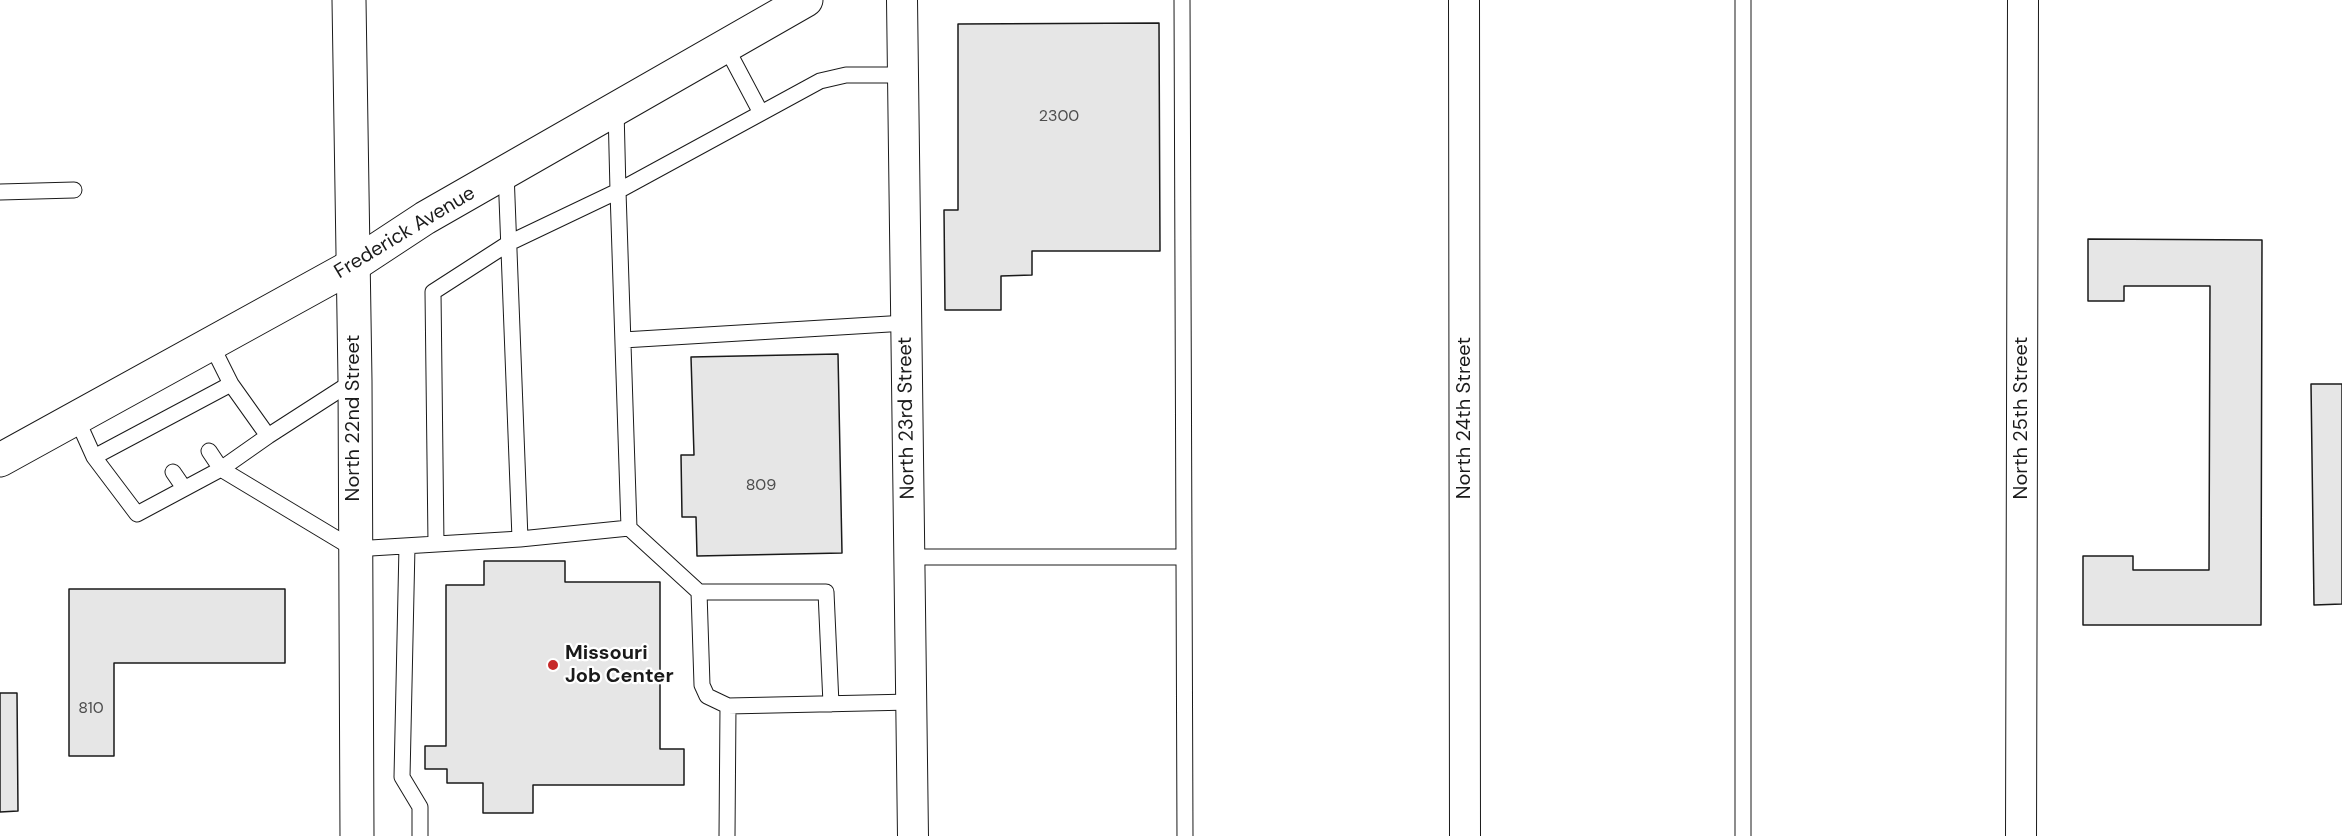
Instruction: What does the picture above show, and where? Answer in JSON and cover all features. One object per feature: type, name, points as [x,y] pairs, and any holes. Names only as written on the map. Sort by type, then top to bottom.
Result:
[{"type":"main road","name":"North 22nd Street","points":[[349,0],[355,380],[357,836]]},
{"type":"main road","name":"Frederick Avenue","points":[[0,460],[352,266],[425,218],[806,0]]},
{"type":"street","name":"North 23rd Street","points":[[902,0],[913,836]]},
{"type":"street","name":"North 24th Street","points":[[1464,0],[1465,836]]},
{"type":"street","name":"North 25th Street","points":[[2021,836],[2023,0]]},
{"type":"lane","points":[[1182,0],[1185,836]]},
{"type":"lane","points":[[1743,0],[1743,836]]},
{"type":"lane","points":[[726,47],[760,113]]},
{"type":"lane","points":[[436,544],[433,292],[509,243],[618,191],[820,81],[846,75],[903,75]]},
{"type":"lane","points":[[616,109],[629,528],[699,592],[826,592],[831,704]]},
{"type":"lane","points":[[506,172],[520,539]]},
{"type":"lane","points":[[0,192],[74,190]]},
{"type":"lane","points":[[623,340],[906,323]]},
{"type":"lane","points":[[210,344],[231,384],[268,436]]},
{"type":"lane","points":[[76,417],[94,458],[137,514],[220,469],[355,380]]},
{"type":"lane","points":[[94,458],[152,435],[187,415],[231,384]]},
{"type":"lane","points":[[209,451],[220,469],[354,549],[520,539],[629,528]]},
{"type":"lane","points":[[173,472],[184,488]]},
{"type":"lane","points":[[407,546],[402,777],[420,807],[420,836]]},
{"type":"lane","points":[[909,557],[1184,557]]},
{"type":"lane","points":[[699,592],[702,685],[707,696],[728,706],[911,702]]},
{"type":"lane","points":[[727,836],[728,706]]},
{"type":"building","points":[[1159,23],[1160,251],[1032,251],[1032,275],[1001,276],[1001,310],[945,310],[944,210],[958,210],[958,24]]},
{"type":"building","points":[[2088,239],[2262,240],[2261,625],[2083,625],[2083,556],[2133,556],[2133,570],[2209,570],[2210,286],[2124,286],[2124,301],[2088,301]]},
{"type":"building","points":[[838,354],[842,553],[697,556],[696,517],[682,517],[681,455],[694,455],[691,357]]},
{"type":"building","points":[[2311,384],[2342,384],[2342,604],[2314,605]]},
{"type":"building","name":"Missouri Job Center","points":[[484,561],[565,561],[565,582],[660,582],[660,749],[684,749],[684,785],[533,785],[533,813],[483,813],[483,783],[447,783],[447,769],[425,769],[425,746],[446,746],[446,585],[484,585]]},
{"type":"building","points":[[69,589],[285,589],[285,663],[114,663],[114,756],[69,756]]},
{"type":"building","points":[[0,693],[17,693],[18,811],[0,812]]},
{"type":"place","name":"Missouri Job Center","points":[[553,665]]}]
